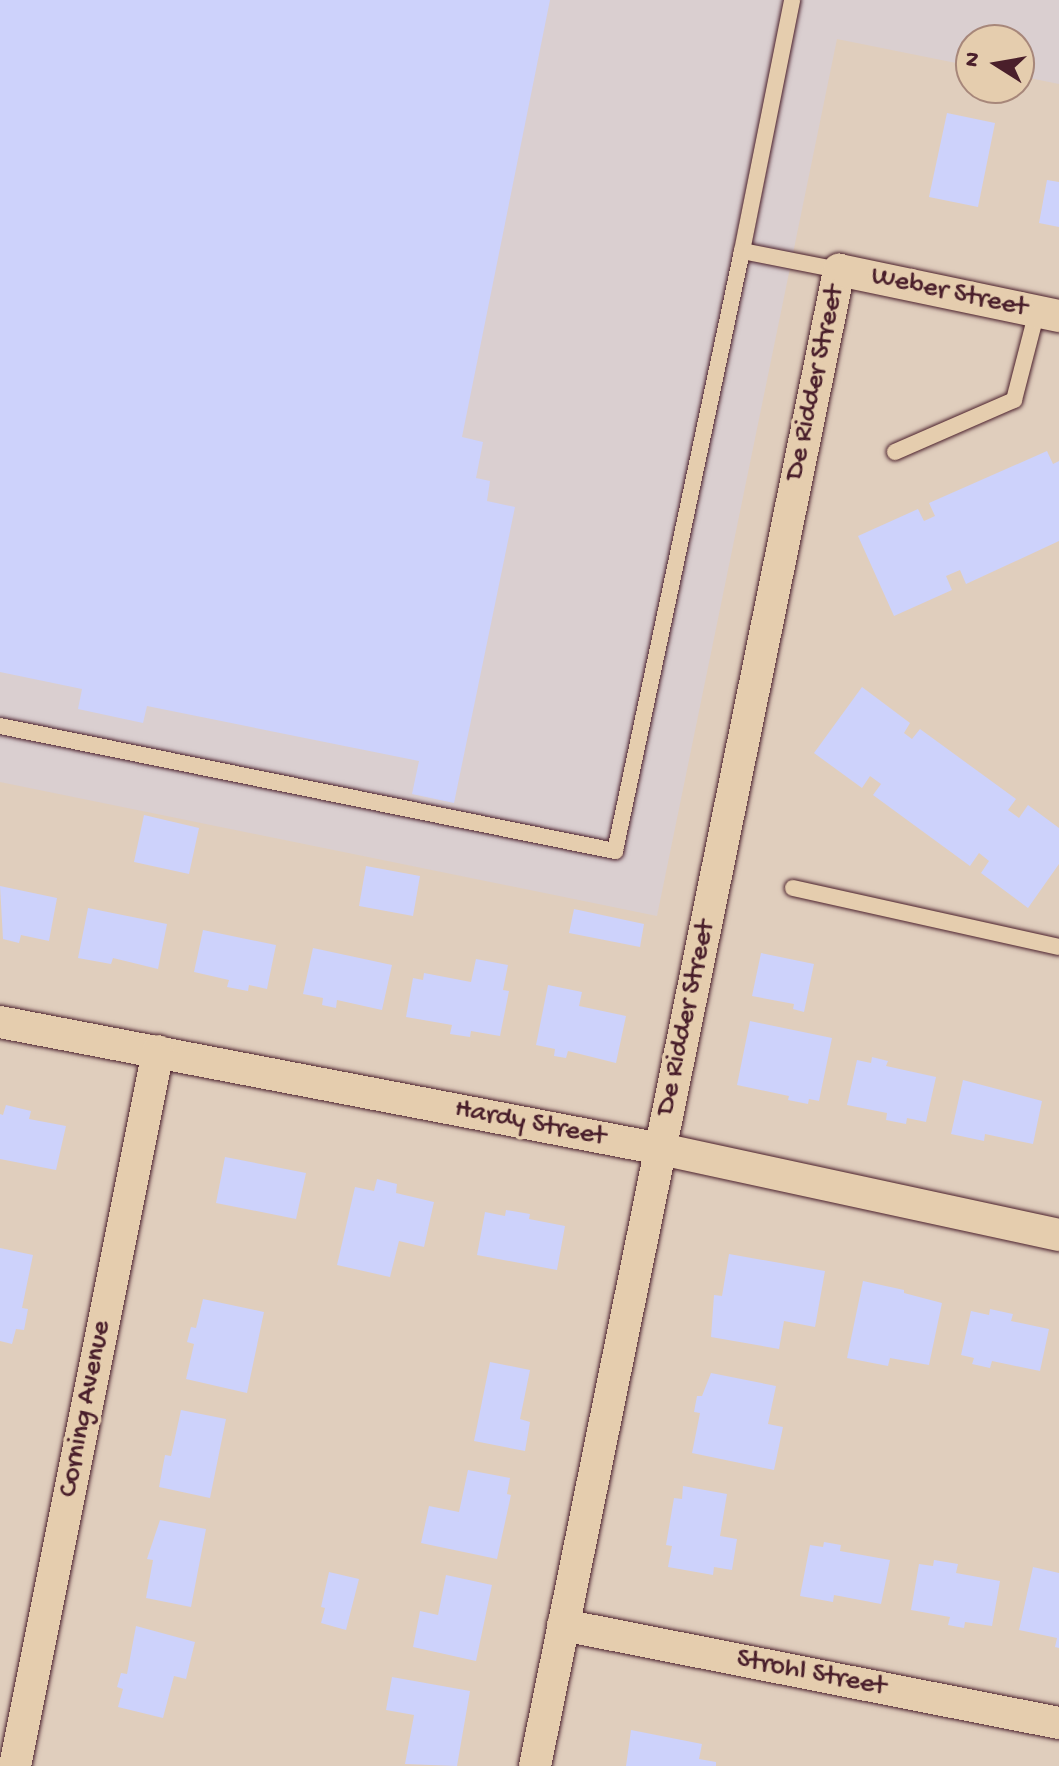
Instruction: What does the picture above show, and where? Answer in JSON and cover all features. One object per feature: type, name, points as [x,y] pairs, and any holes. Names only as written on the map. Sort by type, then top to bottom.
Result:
[{"type":"street","name":"Weber Street","points":[[839,270],[1048,313]]},
{"type":"street","name":"De Ridder Street","points":[[535,1766],[839,270]]},
{"type":"street","name":"Hardy Street","points":[[0,1022],[661,1149],[1059,1235]]},
{"type":"street","name":"Corning Avenue","points":[[15,1766],[158,1051]]},
{"type":"street","name":"Strohl Street","points":[[563,1625],[1059,1723]]},
{"type":"lane","points":[[0,726],[615,851],[792,0]]},
{"type":"lane","points":[[742,251],[839,270]]},
{"type":"lane","points":[[895,452],[1014,400],[1048,313]]},
{"type":"lane","points":[[793,888],[1059,947]]},
{"type":"shaded area","points":[[0,0],[1059,0],[1059,84],[1035,79],[1035,24],[955,24],[955,63],[837,39],[657,916],[0,782]]},
{"type":"building","points":[[0,0],[550,0],[462,437],[483,442],[476,478],[490,481],[487,501],[515,507],[454,803],[412,794],[419,761],[147,706],[143,723],[78,709],[82,689],[0,672]]},
{"type":"building","points":[[947,113],[995,123],[978,207],[929,197]]},
{"type":"building","points":[[1047,180],[1059,182],[1059,227],[1039,223]]},
{"type":"building","points":[[1047,451],[1053,464],[1059,461],[1059,541],[966,584],[960,570],[946,576],[952,590],[894,616],[858,536],[918,509],[924,521],[935,516],[929,503]]},
{"type":"building","points":[[862,687],[910,723],[904,733],[912,739],[920,729],[1016,799],[1008,810],[1019,818],[1028,805],[1059,828],[1059,864],[1028,908],[981,873],[989,861],[979,853],[970,866],[873,795],[881,784],[870,776],[862,788],[814,753]]},
{"type":"building","points":[[144,815],[199,828],[189,874],[134,862]]},
{"type":"building","points":[[366,866],[420,876],[413,916],[359,906]]},
{"type":"building","points":[[0,886],[57,898],[49,941],[21,935],[19,943],[3,939]]},
{"type":"building","points":[[88,908],[167,924],[158,969],[113,958],[111,964],[78,958]]},
{"type":"building","points":[[574,909],[644,924],[640,947],[569,933]]},
{"type":"building","points":[[203,930],[276,945],[267,989],[249,985],[248,991],[227,987],[229,980],[194,972]]},
{"type":"building","points":[[313,948],[392,965],[382,1010],[337,1000],[336,1008],[322,1005],[323,998],[303,994]]},
{"type":"building","points":[[761,953],[814,964],[804,1012],[793,1009],[794,1004],[752,996]]},
{"type":"building","points":[[476,959],[508,965],[503,990],[509,991],[500,1036],[471,1031],[470,1037],[450,1034],[452,1025],[406,1017],[413,978],[423,980],[424,973],[471,982]]},
{"type":"building","points":[[548,985],[582,992],[579,1006],[626,1016],[616,1063],[568,1051],[566,1058],[554,1056],[555,1049],[536,1045]]},
{"type":"building","points":[[750,1021],[832,1038],[819,1101],[809,1099],[808,1104],[788,1100],[789,1096],[737,1085]]},
{"type":"building","points":[[872,1057],[888,1061],[886,1066],[936,1077],[926,1122],[907,1118],[906,1124],[886,1120],[887,1113],[847,1105],[857,1060],[871,1063]]},
{"type":"building","points":[[963,1080],[1042,1101],[1033,1144],[985,1134],[984,1141],[951,1134]]},
{"type":"building","points":[[6,1105],[31,1111],[29,1119],[66,1126],[56,1170],[0,1159],[0,1114],[3,1115]]},
{"type":"building","points":[[225,1157],[306,1173],[296,1219],[216,1203]]},
{"type":"building","points":[[377,1179],[397,1184],[396,1193],[434,1202],[424,1247],[399,1241],[390,1277],[337,1265],[355,1187],[374,1191]]},
{"type":"building","points":[[506,1210],[530,1214],[529,1219],[565,1226],[557,1270],[477,1255],[485,1212],[505,1216]]},
{"type":"building","points":[[0,1248],[33,1255],[22,1308],[28,1309],[24,1330],[16,1329],[12,1344],[0,1341]]},
{"type":"building","points":[[729,1254],[825,1271],[815,1327],[784,1321],[779,1349],[711,1337],[714,1295],[722,1296]]},
{"type":"building","points":[[863,1281],[942,1303],[929,1365],[890,1358],[888,1366],[847,1358]]},
{"type":"building","points":[[203,1299],[264,1312],[247,1393],[186,1379],[194,1344],[187,1342],[191,1327],[196,1328]]},
{"type":"building","points":[[990,1309],[1013,1314],[1011,1321],[1049,1329],[1040,1371],[992,1361],[990,1368],[972,1364],[974,1358],[961,1355],[971,1311],[989,1315]]},
{"type":"building","points":[[490,1362],[530,1370],[520,1419],[530,1422],[525,1451],[474,1441]]},
{"type":"building","points":[[711,1373],[776,1386],[768,1424],[783,1427],[774,1470],[692,1453],[700,1413],[694,1412],[697,1396],[702,1396]]},
{"type":"building","points":[[181,1410],[226,1419],[210,1498],[159,1487],[165,1455],[171,1456]]},
{"type":"building","points":[[468,1470],[510,1478],[507,1494],[511,1495],[497,1559],[421,1543],[429,1506],[459,1512]]},
{"type":"building","points":[[683,1486],[727,1494],[720,1536],[737,1539],[732,1570],[714,1567],[713,1575],[668,1567],[672,1546],[666,1545],[674,1498],[682,1499]]},
{"type":"building","points":[[160,1520],[206,1529],[191,1607],[146,1598],[153,1560],[147,1559]]},
{"type":"building","points":[[824,1542],[841,1545],[840,1551],[890,1560],[881,1604],[834,1595],[833,1602],[800,1596],[810,1545],[823,1547]]},
{"type":"building","points":[[934,1560],[958,1564],[956,1573],[1000,1581],[992,1626],[965,1622],[964,1628],[948,1625],[950,1617],[911,1610],[919,1564],[933,1566]]},
{"type":"building","points":[[1033,1567],[1059,1573],[1059,1648],[1055,1647],[1057,1638],[1019,1630]]},
{"type":"building","points":[[329,1572],[359,1579],[346,1630],[321,1623],[325,1608],[321,1607]]},
{"type":"building","points":[[446,1575],[492,1585],[476,1661],[413,1647],[420,1611],[438,1615]]},
{"type":"building","points":[[136,1626],[195,1642],[186,1679],[174,1676],[163,1718],[118,1707],[123,1689],[117,1687],[121,1673],[127,1674]]},
{"type":"building","points":[[392,1677],[470,1691],[457,1766],[405,1764],[414,1715],[386,1710]]},
{"type":"building","points":[[631,1730],[702,1744],[699,1759],[716,1762],[716,1766],[626,1766]]}]
